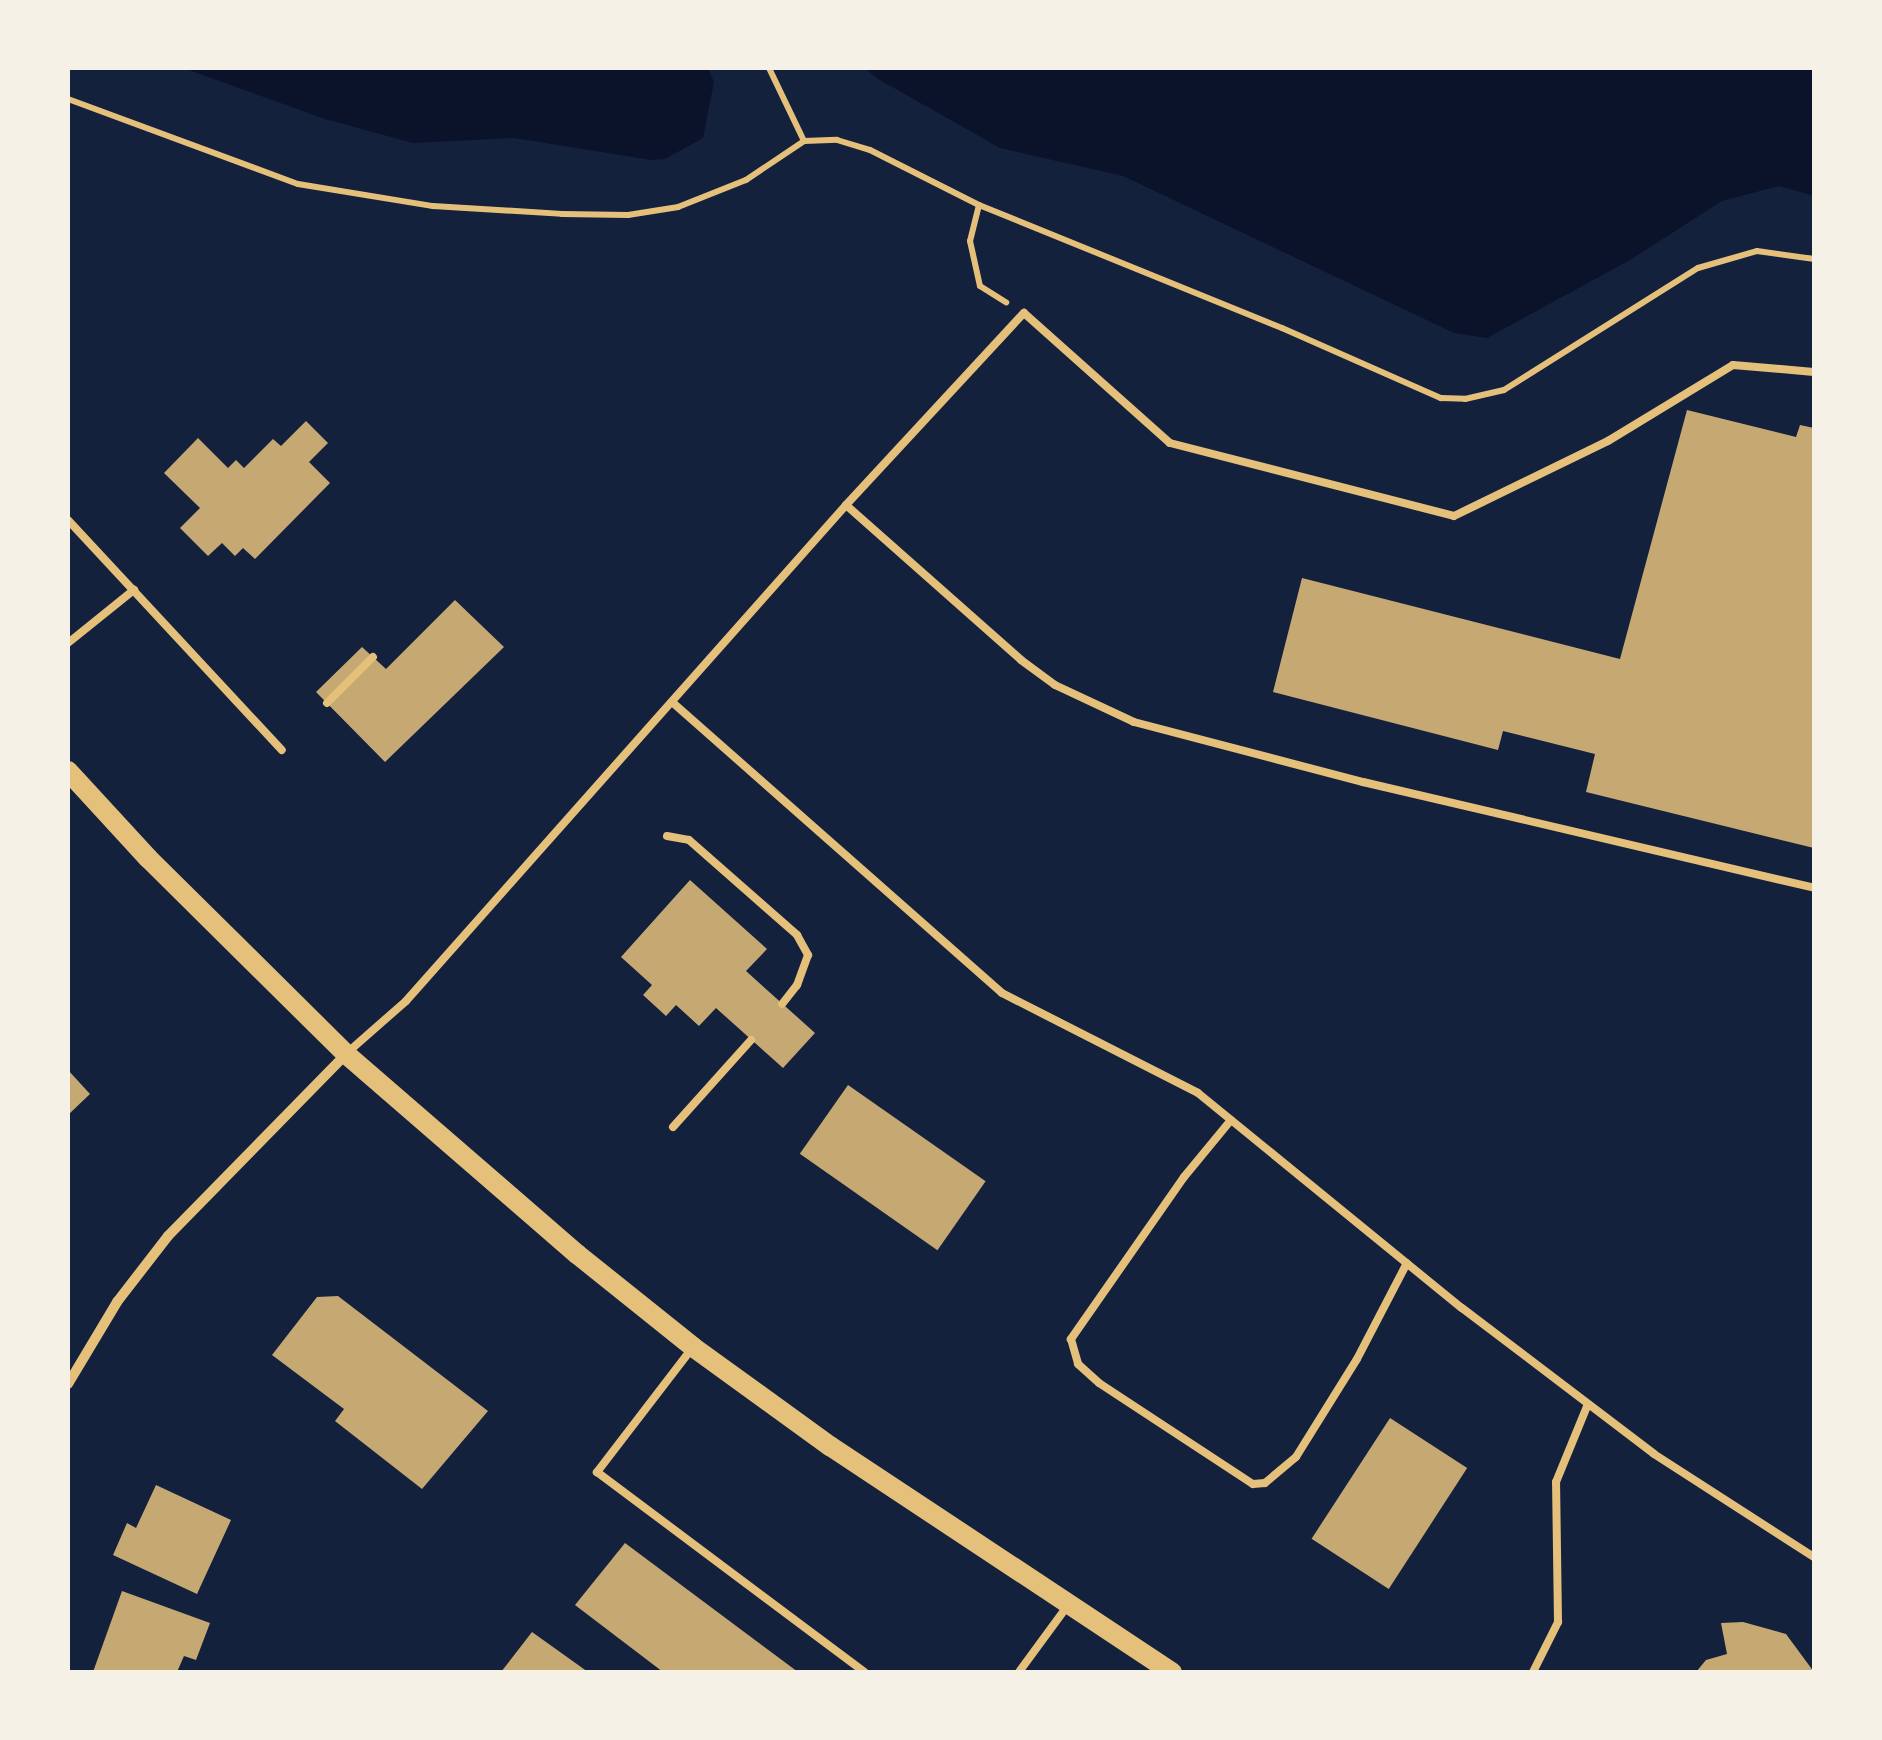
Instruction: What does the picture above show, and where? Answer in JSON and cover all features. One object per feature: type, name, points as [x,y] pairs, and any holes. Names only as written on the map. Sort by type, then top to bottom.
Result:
[{"type":"main road","points":[[68,771],[161,871],[346,1054],[497,1186],[693,1348],[902,1496],[1172,1672]]},
{"type":"street","points":[[68,1384],[117,1302],[168,1236],[346,1054]]},
{"type":"lane","points":[[346,1054],[406,1001],[846,505],[1024,313],[1170,443],[1454,516],[1608,441],[1734,364],[1814,372]]},
{"type":"lane","points":[[846,505],[1021,660],[1055,685],[1134,722],[1363,782],[1814,888]]},
{"type":"lane","points":[[68,520],[282,750]]},
{"type":"lane","points":[[68,643],[134,590]]},
{"type":"lane","points":[[327,703],[373,657]]},
{"type":"lane","points":[[672,702],[1002,993],[1198,1094],[1407,1263],[1654,1454],[1814,1557]]},
{"type":"lane","points":[[667,836],[690,840],[797,935],[808,955],[797,985],[782,1004]]},
{"type":"lane","points":[[674,1127],[751,1040]]},
{"type":"lane","points":[[1230,1120],[1184,1177],[1071,1340],[1078,1364],[1099,1383],[1253,1484],[1265,1482],[1296,1458],[1356,1360],[1407,1263]]},
{"type":"lane","points":[[693,1348],[597,1472],[864,1672]]},
{"type":"lane","points":[[1533,1672],[1558,1622],[1556,1482],[1588,1404]]},
{"type":"lane","points":[[1019,1672],[1068,1605]]},
{"type":"path","points":[[769,68],[804,141]]},
{"type":"path","points":[[68,99],[298,184],[433,206],[507,210],[628,214],[678,207],[746,180],[804,141],[819,137],[870,150],[978,205],[1282,328],[1441,398],[1466,399],[1504,390],[1548,366],[1670,283],[1711,264],[1757,252],[1814,259]]},
{"type":"path","points":[[978,205],[970,241],[980,286],[1024,313]]},
{"type":"water","points":[[183,68],[708,68],[714,82],[703,138],[665,159],[651,160],[514,138],[413,143],[325,119]]},
{"type":"water","points":[[865,68],[1814,68],[1814,196],[1779,186],[1722,201],[1630,260],[1487,338],[1454,333],[1123,176],[1000,148]]},
{"type":"building","points":[[1687,410],[1796,437],[1800,425],[1814,428],[1814,848],[1586,792],[1595,754],[1503,731],[1498,750],[1273,692],[1302,578],[1620,659]]},
{"type":"building","points":[[306,421],[328,443],[309,462],[330,483],[255,559],[243,548],[235,556],[222,543],[208,556],[180,528],[200,508],[164,473],[198,438],[228,468],[236,460],[244,468],[273,439],[281,446]]},
{"type":"building","points":[[455,600],[504,647],[385,762],[316,692],[362,647],[386,669]]},
{"type":"building","points":[[690,880],[767,949],[746,971],[815,1033],[783,1068],[716,1008],[699,1026],[676,1005],[666,1016],[643,995],[652,985],[621,957]]},
{"type":"building","points":[[68,1070],[90,1094],[68,1115]]},
{"type":"building","points":[[848,1085],[986,1181],[937,1250],[800,1154]]},
{"type":"building","points":[[338,1296],[488,1411],[422,1489],[335,1421],[344,1409],[272,1355],[317,1297]]},
{"type":"building","points":[[1390,1418],[1467,1468],[1389,1589],[1312,1539]]},
{"type":"building","points":[[156,1485],[231,1520],[197,1594],[113,1555],[127,1523],[136,1528]]},
{"type":"building","points":[[625,1543],[798,1672],[663,1672],[575,1605]]},
{"type":"building","points":[[122,1591],[210,1623],[196,1660],[184,1656],[177,1672],[93,1672]]},
{"type":"building","points":[[1743,1622],[1786,1634],[1814,1672],[1696,1672],[1706,1660],[1727,1654],[1721,1623]]},
{"type":"building","points":[[532,1632],[588,1672],[501,1672]]}]
